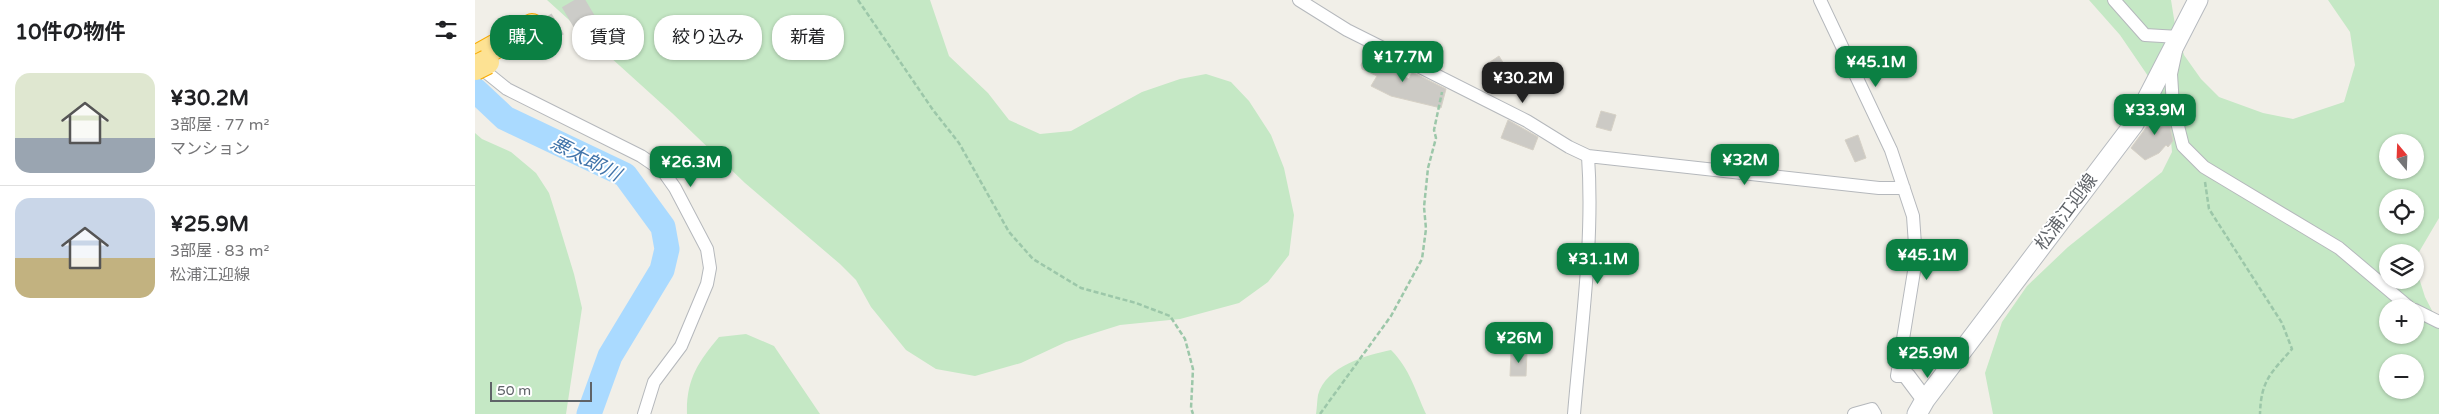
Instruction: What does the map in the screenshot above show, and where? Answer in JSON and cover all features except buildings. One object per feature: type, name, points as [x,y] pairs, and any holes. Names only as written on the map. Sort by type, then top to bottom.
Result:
[{"type":"highway","points":[[479,61],[490,55]]},
{"type":"main road","name":"松浦江迎線","points":[[1921,407],[2134,124],[2197,0]]},
{"type":"street","points":[[1299,0],[1347,30],[1383,48],[1392,56],[1416,65],[1444,81],[1527,121],[1569,148],[1588,156],[1879,188],[1904,188]]},
{"type":"street","points":[[1820,0],[1891,150],[1913,216],[1916,235],[1916,259],[1913,287],[1897,376],[1907,376],[1921,407]]},
{"type":"street","points":[[2114,0],[2145,36],[2179,38],[2171,74],[2173,106],[2183,146],[2204,167],[2339,248],[2399,299]]},
{"type":"street","points":[[479,61],[507,89],[641,156],[663,171],[675,188],[707,249],[710,268],[707,284],[681,346],[654,382],[644,414]]},
{"type":"street","points":[[1574,414],[1586,265],[1590,181],[1588,156]]},
{"type":"street","points":[[2424,314],[2439,322]]},
{"type":"street","points":[[1854,414],[1871,409],[1875,414]]},
{"type":"path","points":[[858,0],[933,110],[959,143],[1009,232],[1033,259],[1081,288],[1136,303],[1170,316],[1185,339],[1193,369],[1191,408],[1193,414]]},
{"type":"path","points":[[1320,414],[1391,316],[1422,259],[1426,229],[1424,207],[1428,168],[1444,81]]},
{"type":"path","points":[[2204,167],[2205,190],[2209,209],[2282,323],[2292,349],[2271,373],[2263,386],[2260,414]]},
{"type":"green space","points":[[547,0],[930,0],[949,56],[988,93],[1009,120],[1040,134],[1071,131],[1142,92],[1180,79],[1206,74],[1231,82],[1249,101],[1271,135],[1284,168],[1294,215],[1289,255],[1268,282],[1239,303],[1180,319],[1120,325],[1066,342],[1021,363],[975,376],[936,369],[906,350],[871,307],[856,280],[840,264],[745,183],[613,60],[644,60],[644,15],[572,15],[572,23]]},
{"type":"green space","points":[[2089,0],[2171,0],[2175,25],[2184,55],[2201,79],[2219,97],[2263,113],[2293,119],[2344,102],[2355,65],[2350,32],[2328,0],[2439,0],[2439,218],[2424,244],[2379,244],[2379,289],[2422,289],[2439,324],[2439,414],[1993,414],[1985,373],[2002,322],[2027,286],[2068,247],[2162,172],[2172,152],[2170,129],[2161,95],[2120,35]]},
{"type":"green space","points":[[475,133],[482,139],[511,152],[536,173],[549,193],[574,274],[582,308],[566,414],[475,414]]},
{"type":"green space","points":[[746,334],[774,346],[820,414],[687,414],[691,381],[699,363],[719,337]]},
{"type":"green space","points":[[1391,350],[1408,372],[1426,414],[1316,414],[1318,395],[1322,385],[1329,376],[1338,369],[1359,359]]},
{"type":"waterway","name":"悪太郎川","points":[[475,90],[505,118],[625,175],[663,227],[667,249],[662,270],[610,356],[589,414]]},
{"type":"tunnel","points":[[562,21],[598,0]]}]
